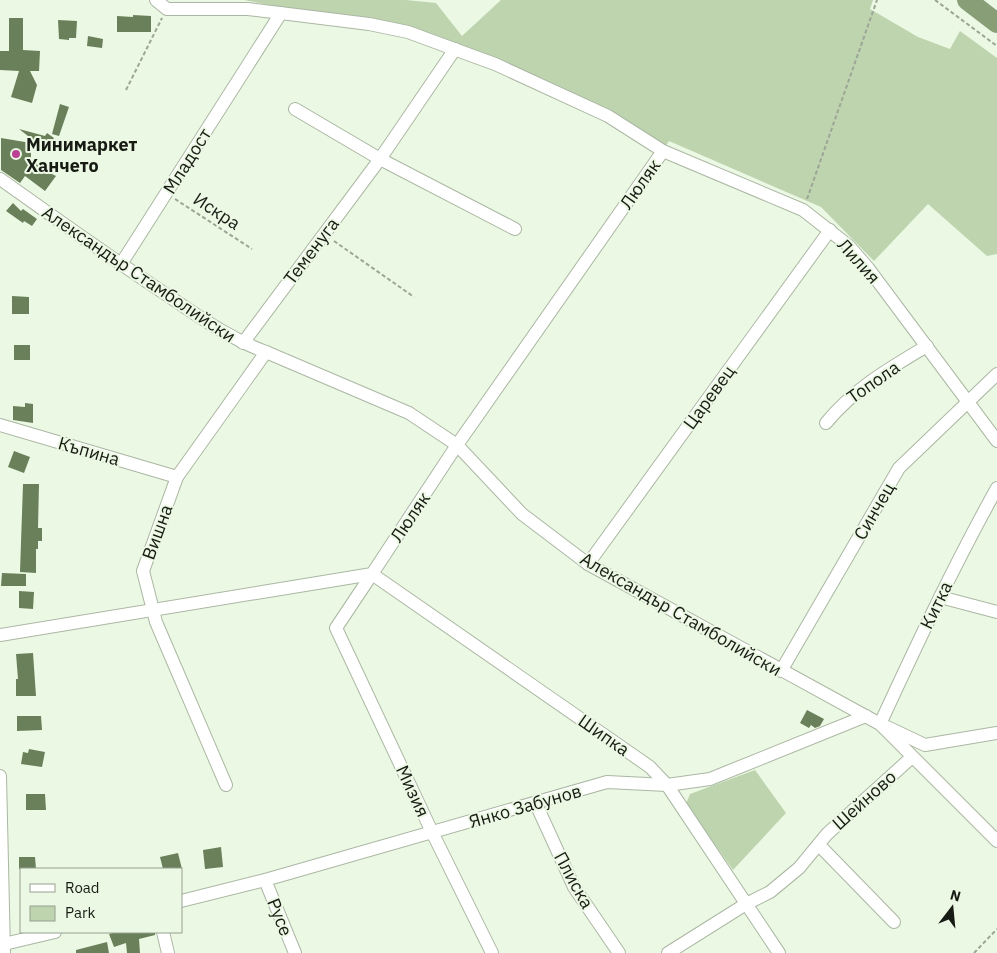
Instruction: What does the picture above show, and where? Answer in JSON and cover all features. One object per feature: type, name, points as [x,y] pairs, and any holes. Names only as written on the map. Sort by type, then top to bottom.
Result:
[{"type":"street","points":[[156,0],[166,10]]},
{"type":"street","name":"Лилия","points":[[166,10],[248,10],[369,24],[408,32],[494,64],[608,116],[663,151],[803,210],[849,246],[868,268],[997,441]]},
{"type":"street","name":"Младост","points":[[121,264],[281,14]]},
{"type":"street","name":"Теменуга","points":[[243,343],[380,159],[455,49]]},
{"type":"street","points":[[295,109],[380,159],[516,229]]},
{"type":"street","name":"Люляк","points":[[336,628],[457,445],[663,151]]},
{"type":"street","name":"Александър Стамболийски","points":[[0,179],[221,331],[243,343],[410,413],[457,445],[522,514],[588,564],[880,724],[997,841]]},
{"type":"street","name":"Царевец","points":[[588,564],[830,230]]},
{"type":"street","name":"Топола","points":[[826,423],[841,405],[860,388],[926,346]]},
{"type":"street","name":"Вишна","points":[[226,785],[156,622],[143,571],[177,477],[266,352]]},
{"type":"street","name":"Синчец","points":[[781,671],[899,468],[997,374]]},
{"type":"street","name":"Къпина","points":[[0,425],[177,477]]},
{"type":"street","name":"Китка","points":[[880,724],[940,597],[997,488]]},
{"type":"street","points":[[0,635],[372,574]]},
{"type":"street","name":"Шипка","points":[[372,574],[650,767],[667,785],[779,953]]},
{"type":"street","points":[[940,597],[997,612]]},
{"type":"street","name":"Мизия","points":[[336,628],[432,832],[492,953]]},
{"type":"street","name":"Янко Забунов","points":[[182,901],[265,880],[536,804],[607,782],[667,785],[710,779],[866,716]]},
{"type":"street","points":[[880,724],[925,745],[997,733]]},
{"type":"street","name":"Шейново","points":[[746,904],[770,892],[799,868],[827,834],[912,757]]},
{"type":"street","points":[[0,776],[2,947],[51,933]]},
{"type":"street","name":"Плиска","points":[[536,804],[574,887],[619,953]]},
{"type":"street","points":[[819,845],[894,922]]},
{"type":"street","name":"Русе","points":[[265,880],[295,953]]},
{"type":"street","points":[[668,953],[746,904]]},
{"type":"street","points":[[163,933],[168,953]]},
{"type":"path","points":[[803,210],[877,0]]},
{"type":"path","points":[[935,0],[997,46]]},
{"type":"path","points":[[126,90],[166,10]]},
{"type":"path","name":"Искра","points":[[167,194],[252,249]]},
{"type":"path","points":[[324,234],[414,297]]},
{"type":"path","points":[[974,953],[997,929]]},
{"type":"green space","points":[[244,0],[406,0],[436,3],[462,36],[501,0],[873,0],[870,9],[918,37],[950,49],[960,31],[997,58],[997,254],[987,256],[928,204],[874,261],[821,207],[669,141],[663,151],[608,116],[408,32]]},
{"type":"green space","points":[[755,770],[786,813],[733,870],[686,804],[690,794]]},
{"type":"building","points":[[133,15],[151,16],[151,32],[117,32],[117,16],[133,17]]},
{"type":"building","points":[[9,18],[23,18],[23,50],[40,51],[39,71],[30,71],[37,85],[32,103],[11,97],[19,71],[0,70],[0,51],[9,51]]},
{"type":"building","points":[[58,20],[77,21],[76,38],[69,38],[69,40],[59,39]]},
{"type":"building","points":[[88,36],[103,39],[102,48],[87,46]]},
{"type":"building","points":[[60,104],[69,107],[59,136],[52,134]]},
{"type":"building","points":[[19,129],[45,136],[47,133],[54,138],[46,150]]},
{"type":"building","name":"Минимаркет Ханчето","points":[[1,138],[31,143],[31,159],[43,168],[47,164],[55,170],[52,174],[56,176],[45,191],[25,176],[20,183],[1,170]]},
{"type":"building","points":[[13,203],[21,211],[23,209],[37,219],[32,226],[24,221],[23,223],[6,211]]},
{"type":"building","points":[[12,296],[29,297],[29,314],[12,314]]},
{"type":"building","points":[[14,345],[30,345],[30,360],[14,360]]},
{"type":"building","points":[[25,403],[33,404],[33,423],[13,420],[13,406],[25,407]]},
{"type":"building","points":[[14,451],[30,457],[24,473],[8,467]]},
{"type":"building","points":[[23,484],[39,484],[38,528],[42,528],[42,541],[38,541],[38,549],[36,549],[36,573],[20,572]]},
{"type":"building","points":[[2,573],[26,574],[26,586],[1,586]]},
{"type":"building","points":[[19,591],[34,592],[33,609],[19,608]]},
{"type":"building","points":[[33,653],[36,696],[16,696],[16,679],[18,679],[16,654]]},
{"type":"building","points":[[807,710],[824,719],[820,726],[815,728],[811,725],[809,728],[800,723]]},
{"type":"building","points":[[17,716],[41,716],[42,730],[17,731]]},
{"type":"building","points":[[29,749],[45,752],[42,767],[21,764],[23,752],[28,753]]},
{"type":"building","points":[[26,794],[45,794],[46,810],[26,810]]},
{"type":"building","points":[[221,847],[223,867],[205,869],[203,850]]},
{"type":"building","points":[[178,853],[182,868],[163,868],[160,857]]},
{"type":"building","points":[[19,857],[35,857],[36,868],[19,869]]},
{"type":"building","points":[[155,933],[155,935],[139,939],[140,953],[127,953],[126,943],[114,947],[109,934]]},
{"type":"building","points":[[107,942],[109,953],[76,953],[76,950]]},
{"type":"waterway","points":[[967,0],[997,23]]},
{"type":"place","name":"Минимаркет Ханчето","points":[[16,154]]}]
